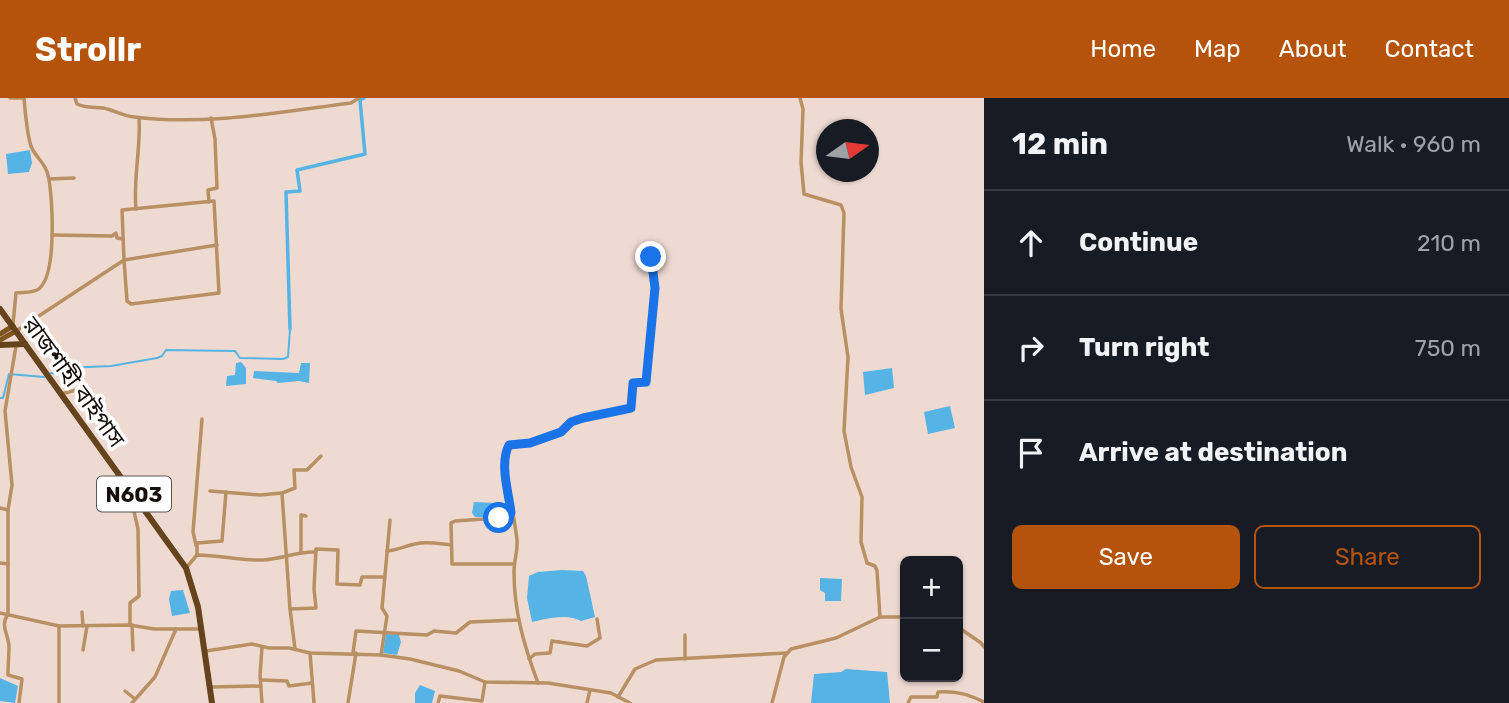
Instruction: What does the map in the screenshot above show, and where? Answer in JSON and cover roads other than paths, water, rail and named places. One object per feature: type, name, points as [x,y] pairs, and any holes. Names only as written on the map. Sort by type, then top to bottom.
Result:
[{"type":"highway","name":"রাজশাহী বাইপাস","points":[[2,312],[186,568],[196,597],[212,703]]},
{"type":"highway","points":[[0,322],[2,312]]},
{"type":"highway","points":[[0,343],[26,344]]},
{"type":"main road","points":[[0,334],[14,329]]},
{"type":"main road","points":[[0,343],[14,329]]},
{"type":"street","points":[[10,98],[24,98],[32,148],[44,163],[49,178],[52,235],[50,266],[42,285],[36,291],[16,293],[14,329]]},
{"type":"street","points":[[75,98],[81,106],[105,108],[139,118],[211,118],[351,103],[359,98]]},
{"type":"street","points":[[800,98],[803,109],[804,194],[841,205],[844,213],[841,309],[848,357],[844,431],[851,467],[862,497],[864,559],[877,570],[880,617]]},
{"type":"street","points":[[136,209],[139,118]]},
{"type":"street","points":[[209,202],[208,190],[217,188],[215,139],[211,118]]},
{"type":"street","points":[[49,178],[74,178]]},
{"type":"street","points":[[214,201],[219,293],[131,304],[128,300],[124,260],[122,210],[209,202],[214,201]]},
{"type":"street","points":[[52,235],[112,236],[116,233],[117,238],[123,239]]},
{"type":"street","points":[[14,329],[124,260],[217,245]]},
{"type":"street","points":[[538,682],[517,620],[514,564],[518,552],[517,537],[511,513],[505,453],[509,445],[530,443],[561,432],[571,422],[631,408],[633,383],[646,382],[655,288],[651,257]]},
{"type":"street","points":[[17,345],[5,393],[12,485],[8,510],[8,614],[3,619],[3,629],[9,642],[8,675],[22,679],[19,703]]},
{"type":"street","points":[[61,394],[80,389]]},
{"type":"street","points":[[186,568],[197,555],[193,532],[201,419]]},
{"type":"street","points":[[210,491],[282,494],[295,488],[294,470],[307,470],[321,456]]},
{"type":"street","points":[[196,545],[222,541],[226,492]]},
{"type":"street","points":[[282,494],[290,609],[296,650]]},
{"type":"street","points":[[133,650],[131,603],[139,596],[138,529],[133,507],[138,499]]},
{"type":"street","points":[[0,508],[8,510]]},
{"type":"street","points":[[511,513],[501,514],[499,518],[451,523],[452,564],[514,564]]},
{"type":"street","points":[[300,552],[301,515],[306,516]]},
{"type":"street","points":[[381,655],[387,616],[382,608],[390,520]]},
{"type":"street","points":[[387,551],[403,550],[424,542],[452,545]]},
{"type":"street","points":[[197,555],[236,557],[240,560],[287,558],[291,554],[316,552],[317,549],[338,550],[337,584],[360,585],[362,577],[384,577]]},
{"type":"street","points":[[290,609],[316,608],[316,552]]},
{"type":"street","points":[[0,564],[8,564]]},
{"type":"street","points":[[82,612],[85,626],[83,650]]},
{"type":"street","points":[[0,613],[59,626],[131,625],[154,629],[202,629]]},
{"type":"street","points":[[772,703],[787,653],[791,649],[836,638],[880,617],[900,617]]},
{"type":"street","points":[[529,659],[535,654],[550,653],[552,641],[587,646],[600,638],[597,619]]},
{"type":"street","points":[[348,703],[356,631],[427,635],[434,631],[456,634],[470,622],[517,620]]},
{"type":"street","points":[[59,626],[59,703]]},
{"type":"street","points":[[125,691],[134,701],[153,679],[176,629]]},
{"type":"street","points":[[963,631],[984,647]]},
{"type":"street","points":[[685,635],[685,659]]},
{"type":"street","points":[[206,652],[252,644],[310,653],[381,655],[459,671],[485,682],[538,682],[590,690],[630,703]]},
{"type":"street","points":[[262,647],[262,703]]},
{"type":"street","points":[[0,652],[8,654]]},
{"type":"street","points":[[310,653],[314,703]]},
{"type":"street","points":[[618,697],[635,669],[656,660],[787,653]]},
{"type":"street","points":[[261,680],[287,681],[289,686],[312,683]]},
{"type":"street","points":[[438,703],[440,696],[482,701],[485,682]]},
{"type":"street","points":[[210,687],[261,686]]},
{"type":"street","points":[[587,703],[590,690]]},
{"type":"street","points":[[908,703],[911,697],[937,697],[938,692],[951,691],[965,693],[984,702]]},
{"type":"water","points":[[30,150],[32,163],[29,172],[8,174],[6,154]]},
{"type":"water","points":[[241,362],[246,368],[246,384],[226,386],[227,376],[235,375],[236,363]]},
{"type":"water","points":[[301,363],[310,363],[309,383],[278,383],[253,378],[254,371],[299,373]]},
{"type":"water","points":[[892,368],[894,388],[865,395],[863,372]]},
{"type":"water","points":[[950,406],[955,428],[928,434],[924,412]]},
{"type":"water","points":[[474,502],[496,503],[496,515],[475,517],[472,513]]},
{"type":"water","points":[[583,571],[595,617],[581,621],[563,617],[532,622],[527,598],[529,576],[538,572]]},
{"type":"water","points":[[820,578],[842,579],[841,601],[825,601],[825,593],[820,590]]},
{"type":"water","points":[[183,590],[190,613],[172,616],[169,599],[171,591]]},
{"type":"water","points":[[386,634],[399,635],[401,642],[397,655],[383,653]]},
{"type":"water","points":[[846,669],[887,672],[890,703],[811,703],[814,674],[841,672]]},
{"type":"water","points":[[0,678],[18,686],[15,703],[0,701]]},
{"type":"water","points":[[420,685],[435,691],[432,703],[415,703],[415,693]]},
{"type":"waterway","points":[[290,329],[286,192],[300,191],[297,170],[365,154],[360,100],[364,98]]},
{"type":"waterway","points":[[51,373],[63,375],[65,368],[111,366],[157,358],[166,350],[235,351],[240,358],[283,359],[288,357],[290,329]]},
{"type":"waterway","points":[[0,398],[3,398],[9,374],[44,377]]}]
